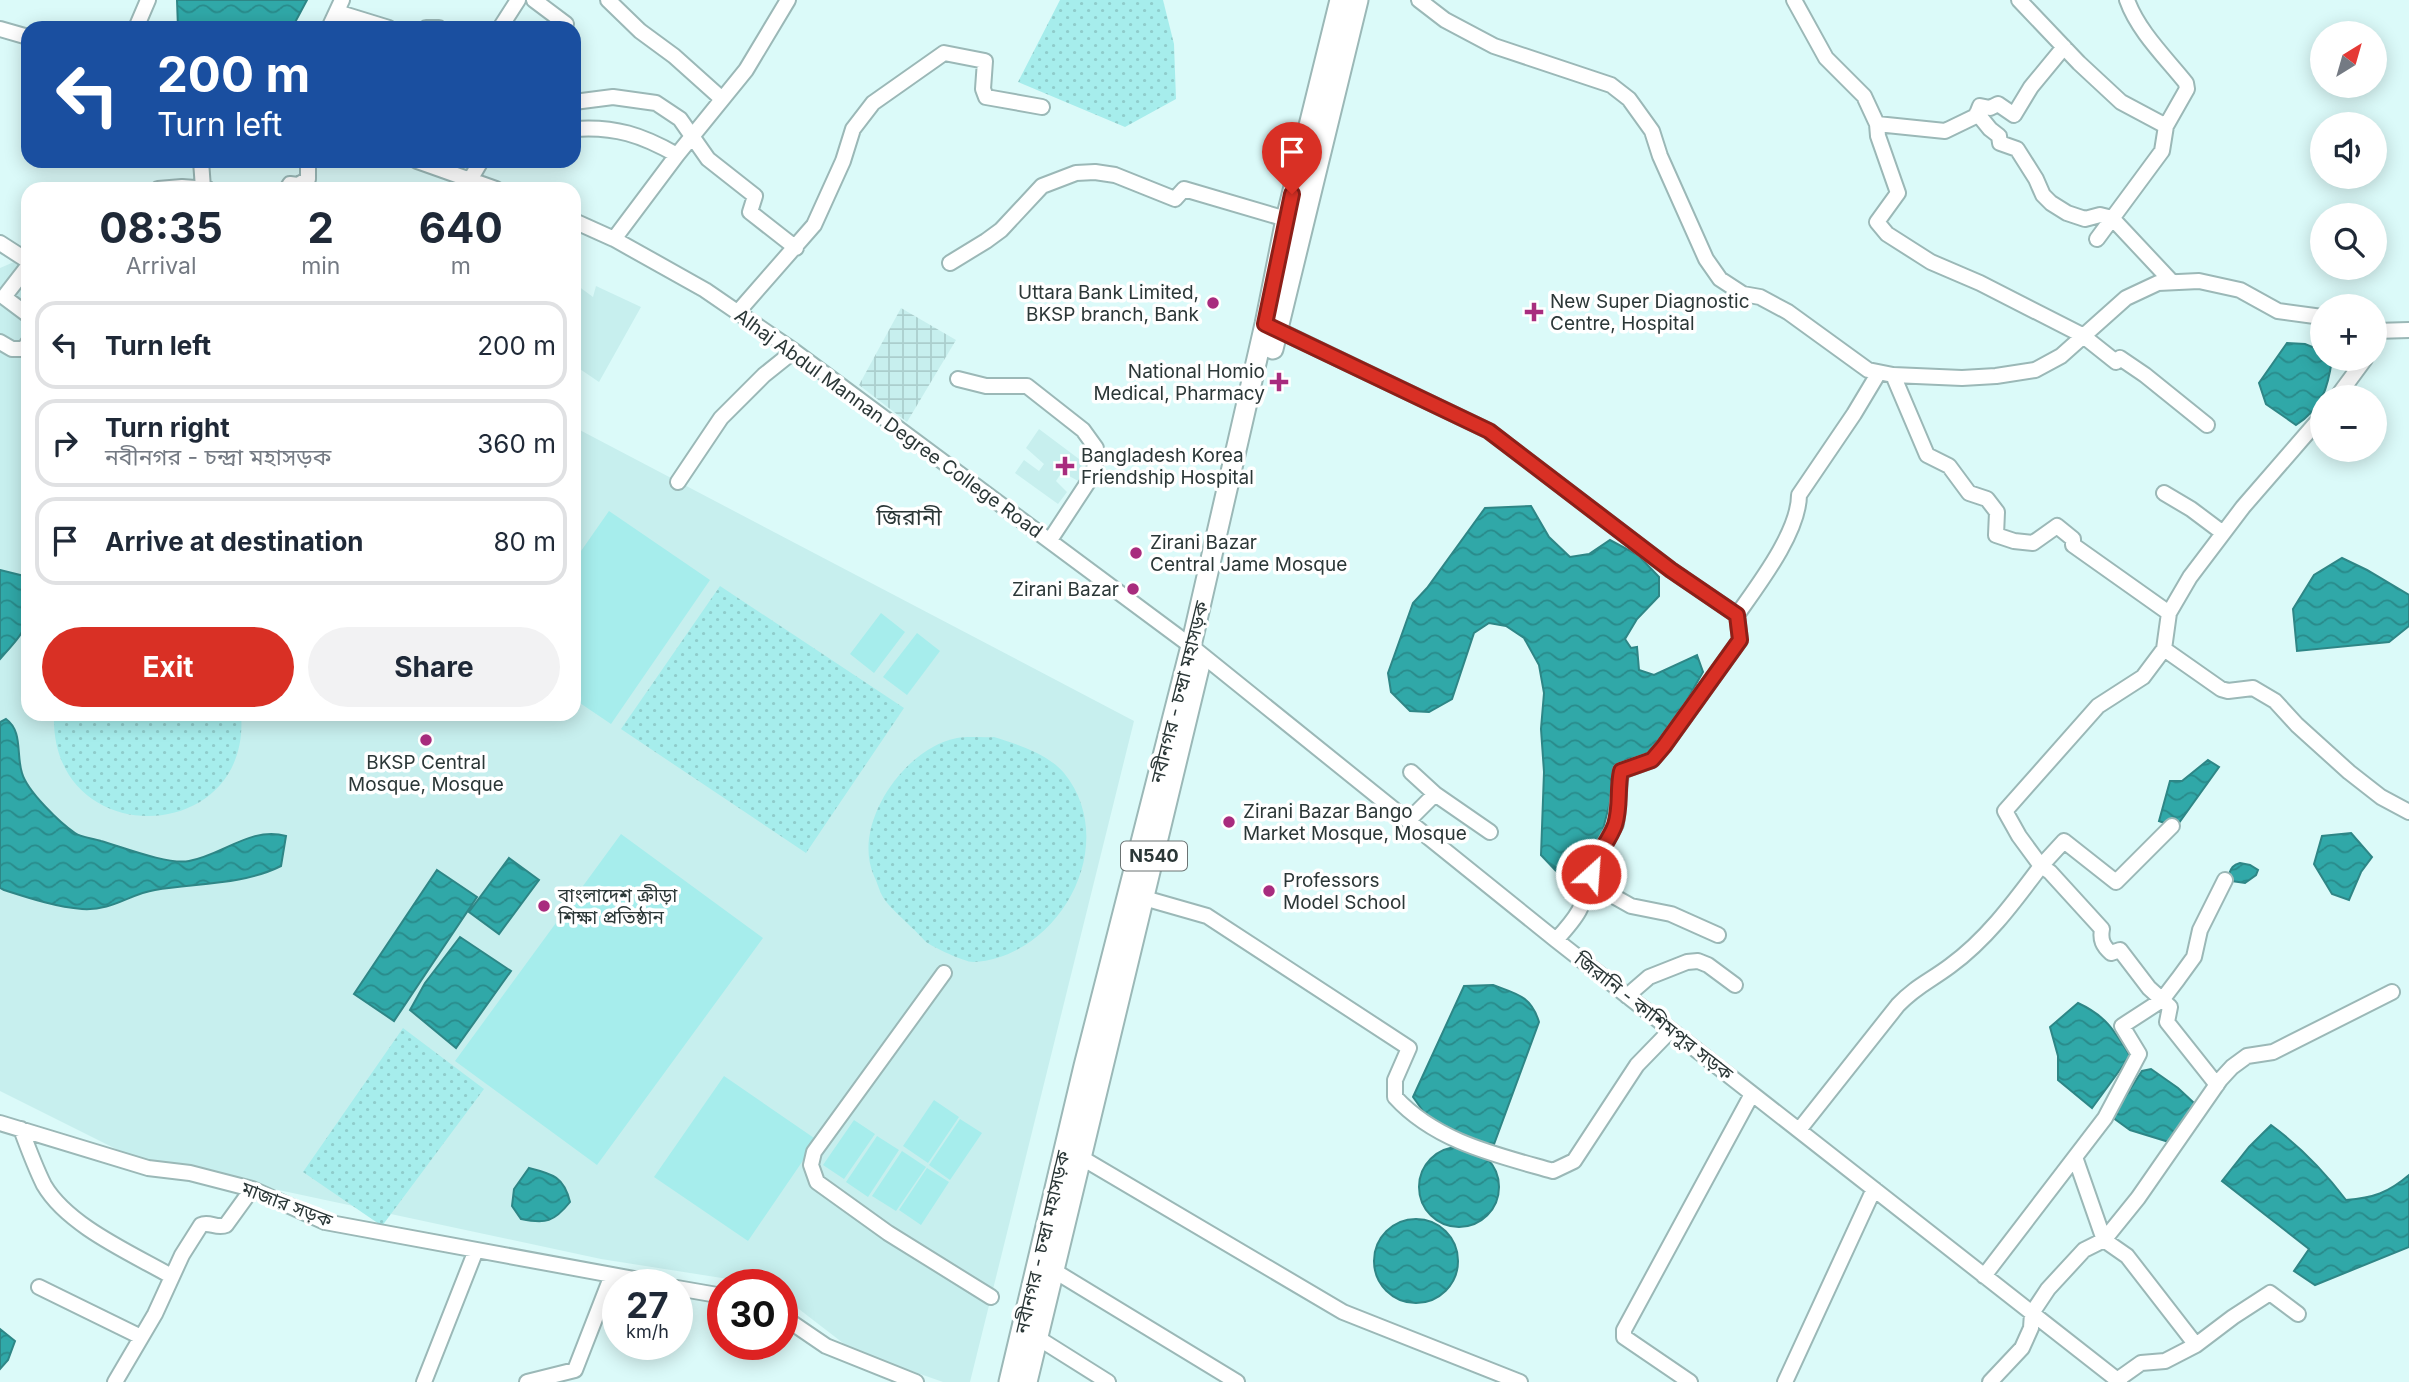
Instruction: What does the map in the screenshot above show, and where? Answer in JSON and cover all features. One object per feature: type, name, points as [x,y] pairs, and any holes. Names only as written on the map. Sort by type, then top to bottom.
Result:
[{"type":"highway","name":"নবীনগর - চন্দ্রা মহাসড়ক","points":[[1271,326],[1286,219],[1340,0]]},
{"type":"highway","name":"নবীনগর - চন্দ্রা মহাসড়ক","points":[[1027,1382],[1143,898],[1271,326],[1358,0]]},
{"type":"highway","name":"নবীনগর - চন্দ্রা মহাসড়ক","points":[[1009,1382],[1084,1066],[1197,650]]},
{"type":"street","points":[[139,21],[148,0]]},
{"type":"street","points":[[504,21],[518,0]]},
{"type":"street","points":[[534,0],[563,21]]},
{"type":"street","points":[[608,0],[640,31],[674,56],[722,99]]},
{"type":"street","points":[[614,239],[746,70],[788,0]]},
{"type":"street","points":[[1419,0],[1446,20],[1494,46],[1611,85],[1629,99],[1652,131],[1660,156],[1706,259],[1720,279],[1743,295],[1760,296],[1788,312],[1868,370],[1878,374],[1962,378],[2035,370],[2062,356],[2082,335],[2126,298],[2158,283],[2199,281],[2240,290],[2278,311],[2310,315]]},
{"type":"street","points":[[1794,0],[1826,58],[1864,96],[1877,124],[1878,136],[1898,192],[1877,222],[1887,234],[1931,262],[1980,283],[2082,335],[2116,362],[2120,358],[2145,375],[2207,425]]},
{"type":"street","points":[[2019,0],[2121,102],[2166,126]]},
{"type":"street","points":[[2097,239],[2162,150],[2166,126],[2187,89],[2186,83],[2131,11],[2127,0]]},
{"type":"street","points":[[339,6],[372,21]]},
{"type":"street","points":[[0,29],[21,35]]},
{"type":"street","points":[[1877,124],[1945,131],[1977,113],[1980,106],[1990,108],[1998,104],[2014,115],[2031,87],[2064,47]]},
{"type":"street","points":[[737,313],[814,225],[843,161],[853,129],[873,103],[944,53],[985,61],[983,89],[986,97],[1042,107]]},
{"type":"street","points":[[581,101],[613,97],[656,103],[680,119],[708,159],[755,196],[750,212],[796,248]]},
{"type":"street","points":[[1977,113],[1990,130],[1999,136],[2000,143],[2017,149],[2047,200],[2073,216],[2085,219],[2100,215],[2112,218],[2172,282]]},
{"type":"street","points":[[581,129],[609,128],[622,131],[652,141],[677,155]]},
{"type":"street","points":[[437,168],[476,182]]},
{"type":"street","points":[[470,180],[477,168]]},
{"type":"street","points":[[950,263],[1001,230],[1042,187],[1076,173],[1095,172],[1115,176],[1175,199],[1184,189],[1286,219]]},
{"type":"street","name":"Alhaj Abdul Mannan Degree College Road","points":[[581,224],[614,239],[705,290],[794,351],[1197,650]]},
{"type":"street","points":[[0,243],[21,259]]},
{"type":"street","points":[[21,273],[4,296],[21,309]]},
{"type":"street","points":[[1271,326],[1489,431],[1671,570],[1737,615]]},
{"type":"street","points":[[2387,331],[2409,330]]},
{"type":"street","points":[[0,342],[12,349],[21,349]]},
{"type":"street","points":[[678,482],[720,418],[764,375],[794,351]]},
{"type":"street","points":[[1556,940],[1576,919],[1586,898],[1592,866],[1616,824],[1621,771],[1652,760],[1740,640],[1737,615],[1792,530],[1799,495],[1878,374]]},
{"type":"street","points":[[1893,375],[1927,455],[1949,466],[1969,493],[1987,499],[1997,512],[1996,534],[2014,541],[2033,543],[2057,526],[2073,539],[2073,545],[2169,613]]},
{"type":"street","points":[[958,379],[986,386],[1027,386],[1083,430],[1096,448],[1094,473],[1049,540]]},
{"type":"street","points":[[2217,1085],[2167,1022],[2170,1007],[2150,988],[2120,950],[2111,953],[2104,947],[2102,929],[2050,872],[2041,866],[2005,811],[2098,706],[2143,677],[2164,649],[2169,613],[2190,577],[2223,533],[2310,430]]},
{"type":"street","points":[[2164,493],[2223,533]]},
{"type":"street","points":[[2164,649],[2221,689],[2228,691],[2253,688],[2275,701],[2349,772],[2409,812]]},
{"type":"street","name":"জিরানি - কাশিমপুর সড়ক","points":[[1197,650],[1556,940],[2118,1381]]},
{"type":"street","points":[[1411,772],[1435,794],[1490,832]]},
{"type":"street","points":[[1408,821],[1435,794]]},
{"type":"street","points":[[1799,1130],[1898,1005],[1914,988],[1950,967],[1979,942],[2064,841],[2116,882],[2172,826]]},
{"type":"street","points":[[1591,874],[1615,897],[1631,906],[1671,914],[1718,935]]},
{"type":"street","points":[[1984,1276],[2105,1118],[2139,1054],[2122,1026],[2162,1000],[2194,957],[2200,930],[2225,880]]},
{"type":"street","points":[[1143,898],[1207,916],[1409,1048],[1395,1080],[1395,1097],[1409,1112],[1463,1144],[1553,1171],[1574,1161],[1637,1065],[1671,1030]]},
{"type":"street","points":[[1627,996],[1649,977],[1688,962],[1698,961],[1708,965],[1735,985]]},
{"type":"street","points":[[944,973],[814,1152],[811,1166],[817,1182],[888,1233],[991,1297]]},
{"type":"street","points":[[1996,1380],[2022,1348],[2031,1328],[2032,1313],[2048,1289],[2084,1250],[2105,1240],[2232,1067],[2247,1056],[2273,1052],[2392,992]]},
{"type":"street","points":[[1690,1382],[1625,1337],[1624,1331],[1752,1094]]},
{"type":"street","name":"মাজার সড়ক","points":[[0,1123],[148,1168],[190,1173],[252,1189],[325,1222],[602,1273]]},
{"type":"street","points":[[21,1129],[44,1185],[55,1200],[101,1236],[171,1276]]},
{"type":"street","points":[[2075,1157],[2105,1240],[2127,1256],[2196,1345]]},
{"type":"street","points":[[1082,1158],[1343,1312],[1520,1382]]},
{"type":"street","points":[[115,1382],[155,1314],[171,1276],[201,1225],[226,1225],[252,1189]]},
{"type":"street","points":[[1784,1382],[1874,1189]]},
{"type":"street","points":[[424,1382],[476,1250]]},
{"type":"street","points":[[1053,1270],[1237,1382]]},
{"type":"street","points":[[39,1287],[141,1337]]},
{"type":"street","points":[[2118,1381],[2141,1363],[2165,1361],[2196,1345],[2232,1317],[2270,1293],[2298,1314]]},
{"type":"street","points":[[530,1382],[575,1370],[602,1301]]},
{"type":"street","points":[[798,1327],[825,1346],[916,1382]]},
{"type":"street","points":[[1038,1338],[1108,1382]]},
{"type":"shaded area","points":[[1060,0],[1163,0],[1174,44],[1176,99],[1125,127],[1018,82]]},
{"type":"shaded area","name":"বাংলাদেশ ক্রীড়া শিক্ষা প্রতিষ্ঠান","points":[[21,259],[21,721],[581,721],[581,431],[1134,721],[970,1382],[943,1382],[852,1350],[798,1308],[798,1269],[707,1269],[707,1276],[693,1273],[693,1269],[665,1269],[601,1259],[138,1160],[0,1091],[0,268]]},
{"type":"shaded area","points":[[596,286],[641,307],[599,382],[581,370],[581,288],[593,297]]},
{"type":"shaded area","points":[[901,308],[956,340],[907,422],[859,385]]},
{"type":"shaded area","name":"Bangladesh Korea Friendship Hospital","points":[[1039,429],[1091,468],[1080,482],[1062,472],[1056,481],[1067,492],[1058,504],[1015,473],[1024,460],[1039,471],[1044,464],[1026,448]]},
{"type":"shaded area","points":[[609,511],[710,580],[611,724],[581,704],[581,551]]},
{"type":"shaded area","points":[[720,586],[904,708],[806,853],[621,729]]},
{"type":"shaded area","points":[[881,613],[905,632],[874,673],[850,654]]},
{"type":"shaded area","points":[[917,633],[940,651],[907,695],[883,677]]},
{"type":"shaded area","points":[[55,721],[240,721],[236,758],[216,790],[185,809],[150,816],[114,810],[83,791],[61,759]]},
{"type":"shaded area","points":[[994,737],[1041,755],[1064,773],[1080,801],[1086,831],[1084,862],[1073,892],[1056,918],[1033,940],[1005,955],[970,962],[926,942],[888,904],[874,876],[869,856],[870,834],[876,813],[887,792],[901,773],[918,757],[937,745],[957,738]]},
{"type":"shaded area","points":[[621,834],[763,938],[597,1165],[455,1061]]},
{"type":"shaded area","points":[[403,1028],[484,1089],[382,1226],[303,1172]]},
{"type":"shaded area","points":[[724,1076],[817,1140],[748,1241],[654,1177]]},
{"type":"shaded area","points":[[934,1100],[959,1117],[928,1163],[903,1146]]},
{"type":"shaded area","points":[[960,1119],[982,1133],[950,1180],[929,1165]]},
{"type":"shaded area","points":[[854,1120],[875,1134],[844,1179],[823,1165]]},
{"type":"shaded area","points":[[877,1136],[899,1150],[868,1197],[846,1182]]},
{"type":"shaded area","points":[[902,1151],[926,1167],[896,1211],[872,1196]]},
{"type":"shaded area","points":[[927,1168],[949,1182],[921,1225],[899,1210]]},
{"type":"water","points":[[177,0],[307,0],[296,21],[178,21]]},
{"type":"water","points":[[2287,343],[2310,346],[2310,371],[2330,371],[2326,385],[2310,385],[2310,414],[2296,425],[2266,404],[2259,383]]},
{"type":"water","points":[[1531,506],[1549,537],[1570,557],[1589,554],[1610,540],[1638,555],[1659,577],[1659,596],[1637,619],[1625,639],[1631,648],[1637,647],[1639,670],[1654,675],[1697,655],[1703,672],[1653,752],[1619,767],[1601,837],[1585,859],[1558,873],[1541,855],[1544,772],[1541,729],[1544,693],[1539,665],[1524,638],[1506,626],[1489,623],[1474,633],[1452,699],[1429,712],[1410,711],[1391,692],[1388,673],[1413,603],[1485,508]]},
{"type":"water","points":[[2342,558],[2409,595],[2409,626],[2389,642],[2297,651],[2293,609],[2314,575]]},
{"type":"water","points":[[0,570],[21,575],[21,633],[0,659]]},
{"type":"water","points":[[6,719],[15,730],[20,766],[30,789],[61,822],[78,835],[145,855],[180,862],[201,858],[249,838],[273,834],[286,836],[281,866],[236,880],[146,892],[93,909],[52,904],[0,888],[0,722]]},
{"type":"water","points":[[2208,760],[2219,767],[2176,827],[2159,821],[2170,781],[2182,781]]},
{"type":"water","points":[[2351,833],[2372,857],[2361,872],[2349,900],[2332,894],[2314,864],[2322,836]]},
{"type":"water","points":[[509,858],[539,880],[499,934],[469,912]]},
{"type":"water","points":[[2240,863],[2258,870],[2256,875],[2245,883],[2232,881],[2229,874],[2233,867]]},
{"type":"water","points":[[437,870],[477,897],[394,1021],[354,994]]},
{"type":"water","points":[[460,937],[511,971],[456,1048],[410,1010],[425,983]]},
{"type":"water","points":[[1493,985],[1527,1001],[1539,1022],[1493,1147],[1428,1118],[1413,1097],[1464,986]]},
{"type":"water","points":[[2078,1003],[2096,1013],[2108,1025],[2130,1056],[2092,1108],[2058,1080],[2058,1056],[2050,1027]]},
{"type":"water","points":[[2151,1069],[2195,1104],[2169,1142],[2130,1130],[2112,1117],[2142,1071]]},
{"type":"water","points":[[2271,1125],[2312,1160],[2346,1200],[2380,1194],[2409,1175],[2409,1247],[2315,1285],[2294,1271],[2309,1249],[2222,1181]]},
{"type":"water","points":[[1459,1147],[1474,1150],[1487,1159],[1496,1172],[1499,1187],[1496,1202],[1487,1215],[1474,1224],[1459,1227],[1444,1224],[1431,1215],[1422,1202],[1419,1187],[1422,1172],[1431,1159],[1444,1150]]},
{"type":"water","points":[[529,1168],[556,1178],[568,1194],[570,1202],[549,1220],[521,1219],[512,1206],[514,1189]]},
{"type":"water","points":[[1416,1219],[1432,1222],[1446,1231],[1455,1245],[1458,1261],[1455,1277],[1446,1291],[1432,1300],[1416,1303],[1400,1300],[1386,1291],[1377,1277],[1374,1261],[1377,1245],[1386,1231],[1400,1222]]},
{"type":"water","points":[[0,1329],[15,1341],[8,1360],[0,1369]]},
{"type":"place","name":"Uttara Bank Limited, BKSP branch, Bank","points":[[1213,303]]},
{"type":"place","name":"New Super Diagnostic Centre, Hospital","points":[[1534,312]]},
{"type":"place","name":"National Homio Medical, Pharmacy","points":[[1279,382]]},
{"type":"place","name":"Bangladesh Korea Friendship Hospital","points":[[1065,466]]},
{"type":"place","name":"Zirani Bazar Central Jame Mosque","points":[[1136,553]]},
{"type":"place","name":"Zirani Bazar","points":[[1133,589]]},
{"type":"place","name":"BKSP Central Mosque, Mosque","points":[[426,740]]},
{"type":"place","name":"Zirani Bazar Bango Market Mosque, Mosque","points":[[1229,822]]},
{"type":"place","name":"Professors Model School","points":[[1269,891]]},
{"type":"place","name":"বাংলাদেশ ক্রীড়া শিক্ষা প্রতিষ্ঠান","points":[[544,906]]},
{"type":"district","name":"জিরানী","points":[[909,517]]},
{"type":"route","points":[[1292,194],[1265,324],[1489,431],[1671,570],[1737,615],[1740,640],[1664,746],[1652,760],[1621,771],[1616,824],[1592,866],[1591,874]]}]
